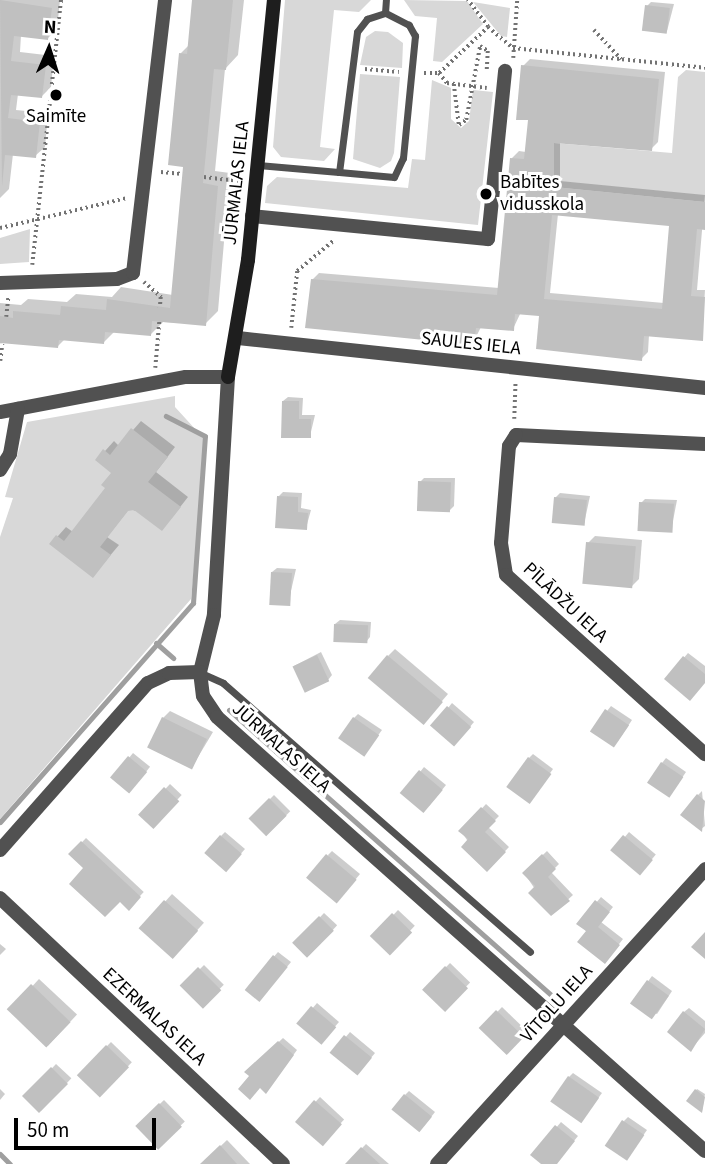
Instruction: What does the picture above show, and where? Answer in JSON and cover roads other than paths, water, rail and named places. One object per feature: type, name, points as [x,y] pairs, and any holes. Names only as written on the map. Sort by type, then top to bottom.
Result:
[{"type":"street","points":[[0,283],[117,279],[133,273],[165,0]]},
{"type":"street","name":"JŪRMALAS IELA","points":[[274,0],[238,338],[228,377],[214,615],[200,672],[204,696],[217,717],[562,1027],[705,1151]]},
{"type":"street","points":[[252,216],[488,239],[505,71]]},
{"type":"street","name":"SAULES IELA","points":[[238,338],[703,388]]},
{"type":"street","points":[[0,412],[186,377],[228,377]]},
{"type":"street","points":[[0,470],[10,454],[18,409]]},
{"type":"street","name":"PĪLĀDŽU IELA","points":[[705,444],[516,435],[509,446],[501,542],[506,575],[705,754]]},
{"type":"street","points":[[0,850],[148,683],[169,673],[200,672]]},
{"type":"street","name":"VĪTOLU IELA","points":[[437,1164],[705,869]]},
{"type":"street","name":"EZERMALAS IELA","points":[[0,898],[283,1164]]},
{"type":"lane","points":[[385,13],[386,0]]},
{"type":"lane","points":[[339,172],[352,68],[362,23],[385,13]]},
{"type":"lane","points":[[258,165],[394,177],[403,158],[415,36],[408,25],[385,13]]},
{"type":"lane","points":[[200,672],[223,683],[530,952]]},
{"type":"waterway","points":[[0,822],[193,603],[205,436],[166,416]]},
{"type":"waterway","points":[[156,643],[173,658]]},
{"type":"waterway","points":[[229,710],[560,1003]]},
{"type":"waterway","points":[[0,1154],[10,1164]]},
{"type":"place","name":"Saimīte","points":[[56,95]]},
{"type":"place","name":"Babītes vidusskola","points":[[486,194]]}]
